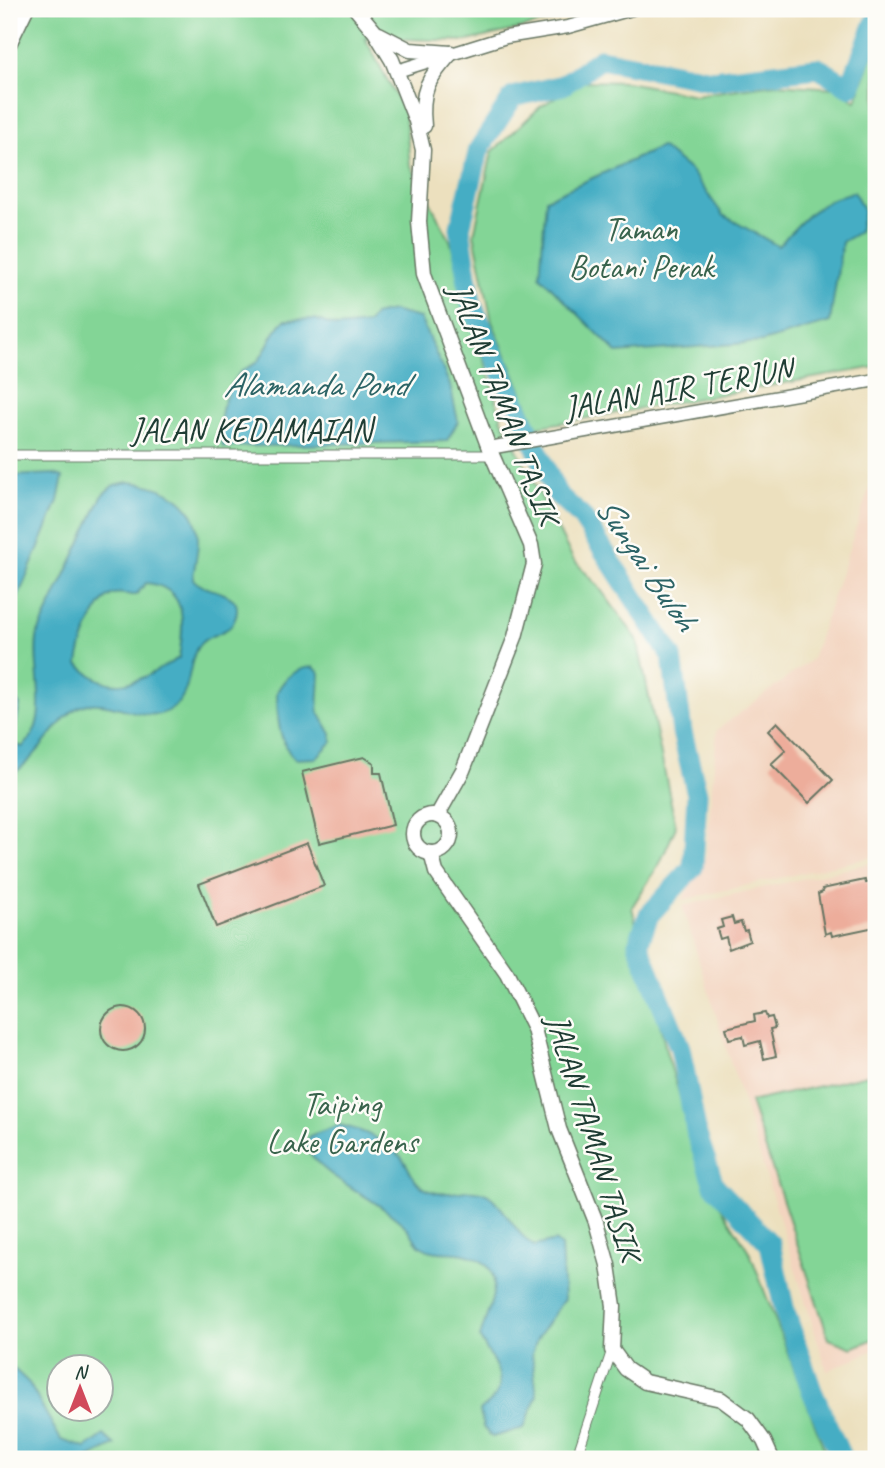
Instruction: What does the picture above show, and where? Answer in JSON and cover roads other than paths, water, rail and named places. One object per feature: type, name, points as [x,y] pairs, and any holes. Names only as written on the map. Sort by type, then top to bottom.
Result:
[{"type":"street","points":[[9,44],[26,9]]},
{"type":"street","name":"JALAN TAMAN TASIK","points":[[356,9],[375,32],[397,71],[416,121],[423,150],[419,222],[424,274],[491,451],[531,545],[532,574],[515,637],[463,769],[437,816],[426,816],[414,829],[416,845],[430,853],[436,872],[507,975],[534,1029],[559,1129],[596,1222],[608,1265],[614,1306],[612,1350],[576,1459]]},
{"type":"street","points":[[397,71],[506,37],[568,27],[632,9]]},
{"type":"street","points":[[375,32],[393,44],[410,50],[451,53]]},
{"type":"street","points":[[423,150],[422,100],[434,72],[451,53]]},
{"type":"street","name":"JALAN AIR TERJUN","points":[[491,451],[555,436],[876,380]]},
{"type":"street","name":"JALAN KEDAMAIAN","points":[[9,455],[491,451]]},
{"type":"street","points":[[430,853],[442,849],[450,840],[450,828],[437,816]]},
{"type":"street","points":[[612,1350],[626,1369],[645,1382],[721,1399],[748,1419],[764,1441],[772,1459]]},
{"type":"water","points":[[661,147],[691,171],[723,215],[778,246],[820,206],[854,192],[864,211],[859,232],[842,242],[830,322],[762,342],[617,353],[540,276],[546,199]]},
{"type":"water","name":"Alamanda Pond","points":[[392,311],[420,318],[450,385],[458,421],[447,441],[223,447],[220,428],[222,409],[233,381],[258,361],[275,331],[285,320],[315,319],[337,327],[368,324],[374,315]]},
{"type":"water","points":[[54,474],[63,477],[58,501],[9,619],[9,476]]},
{"type":"water","points":[[128,482],[153,487],[176,497],[185,505],[197,527],[198,546],[193,579],[207,588],[231,597],[237,610],[234,621],[227,629],[206,639],[197,648],[182,697],[168,711],[144,714],[105,705],[81,706],[65,719],[20,769],[9,776],[9,690],[20,705],[12,743],[22,747],[32,736],[37,724],[38,633],[103,494],[114,485]],"holes":[[[146,583],[160,586],[170,592],[181,610],[179,658],[140,679],[116,684],[104,682],[78,664],[90,625],[106,599],[116,593],[136,595]]]},
{"type":"water","points":[[313,667],[320,673],[318,711],[331,734],[332,742],[316,758],[295,759],[289,753],[282,737],[277,692],[292,674]]},
{"type":"water","points":[[339,1125],[365,1133],[388,1145],[405,1162],[420,1186],[440,1193],[485,1193],[497,1202],[521,1234],[534,1246],[555,1241],[561,1246],[564,1299],[537,1339],[532,1354],[537,1396],[524,1428],[492,1437],[483,1427],[480,1411],[495,1397],[500,1380],[480,1338],[494,1289],[489,1268],[480,1260],[464,1254],[432,1251],[422,1247],[409,1230],[378,1204],[324,1169],[307,1150],[309,1136]]},
{"type":"water","points":[[9,1364],[29,1383],[46,1413],[46,1422],[51,1422],[61,1440],[86,1448],[104,1435],[115,1445],[86,1459],[9,1459]]},
{"type":"waterway","name":"Sungai Buloh","points":[[842,1459],[812,1391],[785,1312],[770,1244],[714,1185],[697,1135],[680,1048],[638,944],[649,915],[693,867],[697,794],[682,732],[672,657],[582,517],[557,494],[471,303],[460,228],[479,149],[513,97],[563,85],[600,59],[712,80],[818,68],[850,87],[876,20]]},
{"type":"park label","name":"Taman Botani Perak","points":[[641,247]]},
{"type":"park label","name":"Taiping Lake Gardens","points":[[342,1122]]}]
